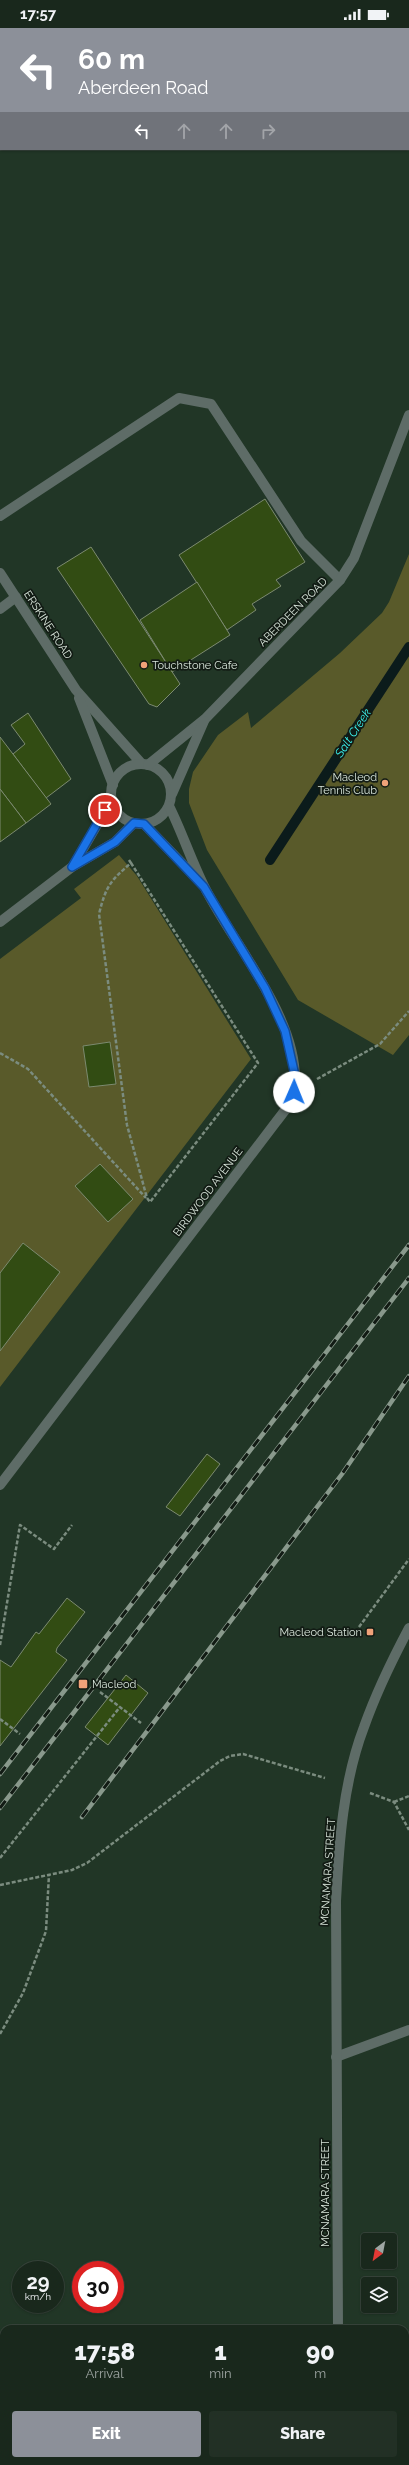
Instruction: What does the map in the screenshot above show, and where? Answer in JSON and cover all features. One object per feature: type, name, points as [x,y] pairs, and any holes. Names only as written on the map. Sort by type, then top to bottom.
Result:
[{"type":"street","points":[[0,516],[179,398],[211,404],[301,541],[340,580]]},
{"type":"street","name":"ABERDEEN ROAD","points":[[145,764],[205,719],[340,580],[354,558],[409,415]]},
{"type":"street","name":"ERSKINE ROAD","points":[[0,573],[76,690],[145,764]]},
{"type":"street","points":[[0,609],[16,597]]},
{"type":"street","name":"ERSKINE ROAD","points":[[76,690],[113,785]]},
{"type":"street","name":"ABERDEEN ROAD","points":[[170,801],[205,719]]},
{"type":"street","points":[[0,922],[72,867],[115,842],[139,823],[159,818],[170,801],[165,776],[158,769],[145,764],[124,770],[113,785],[112,799],[72,867]]},
{"type":"street","points":[[112,799],[119,814],[139,823]]},
{"type":"street","name":"BIRDWOOD AVENUE","points":[[0,1485],[276,1122],[290,1103],[294,1092],[294,1071],[285,1031],[265,988],[204,887],[170,801]]},
{"type":"street","name":"BIRDWOOD AVENUE","points":[[139,823],[204,887]]},
{"type":"street","name":"MCNAMARA STREET","points":[[338,2325],[336,1901],[344,1807],[363,1728],[392,1660],[409,1628]]},
{"type":"street","points":[[336,2057],[409,2030]]},
{"type":"path","points":[[0,1053],[28,1069],[150,1202],[258,1063],[131,863],[115,842]]},
{"type":"path","points":[[131,863],[112,880],[99,914],[128,1125],[146,1198]]},
{"type":"path","points":[[294,1092],[380,1044],[409,1011]]},
{"type":"path","points":[[0,1645],[20,1525],[54,1550],[72,1525]]},
{"type":"path","points":[[359,1627],[409,1559]]},
{"type":"path","points":[[100,1692],[141,1723]]},
{"type":"path","points":[[0,1858],[120,1707]]},
{"type":"path","points":[[0,1719],[20,1734]]},
{"type":"path","points":[[0,1885],[72,1870],[87,1863],[220,1761],[230,1756],[242,1754],[306,1772]]},
{"type":"path","points":[[394,1802],[409,1796]]},
{"type":"path","points":[[381,1797],[394,1802],[409,1830]]},
{"type":"path","points":[[0,2034],[23,1992],[46,1931],[49,1874]]},
{"type":"shaded area","points":[[409,554],[409,1035],[393,1055],[298,1000],[207,850],[189,803],[189,789],[193,772],[218,735],[248,712],[251,728],[340,653],[382,613],[389,602]]},
{"type":"shaded area","points":[[119,855],[137,876],[251,1059],[0,1387],[0,959],[81,898],[74,889]]},
{"type":"building","points":[[265,499],[305,562],[276,580],[281,586],[252,604],[256,610],[227,630],[179,555]]},
{"type":"building","points":[[91,547],[180,684],[157,707],[149,704],[57,568]]},
{"type":"building","points":[[197,582],[230,635],[172,672],[140,620]]},
{"type":"building","points":[[28,713],[71,779],[46,798],[13,754],[25,744],[11,725]]},
{"type":"building","points":[[0,737],[51,804],[26,823],[0,789]]},
{"type":"building","points":[[0,789],[26,823],[0,842]]},
{"type":"building","points":[[110,1042],[116,1084],[89,1087],[83,1046]]},
{"type":"building","points":[[100,1164],[133,1199],[108,1222],[75,1186]]},
{"type":"building","points":[[23,1243],[60,1272],[0,1351],[0,1273]]},
{"type":"building","points":[[207,1454],[220,1464],[180,1516],[166,1507]]},
{"type":"building","points":[[67,1598],[85,1612],[57,1648],[56,1652],[67,1660],[0,1746],[0,1660],[11,1667],[36,1632],[39,1634]]},
{"type":"building","points":[[126,1675],[148,1693],[108,1745],[85,1727]]},
{"type":"waterway","name":"Salt Creek","points":[[270,860],[409,647]]},
{"type":"railway","points":[[0,1774],[409,1245]]},
{"type":"railway","points":[[0,1808],[409,1278]]},
{"type":"railway","points":[[82,1817],[342,1474],[409,1376]]},
{"type":"place","name":"Touchstone Cafe","points":[[144,665]]},
{"type":"place","name":"Macleod Tennis Club","points":[[385,783]]},
{"type":"place","name":"Macleod Station","points":[[370,1632]]},
{"type":"place","name":"Macleod","points":[[83,1684]]},
{"type":"route","points":[[105,810],[72,867],[115,842],[134,823],[144,824],[164,847],[204,887],[265,988],[285,1031],[294,1071],[294,1092]]}]
